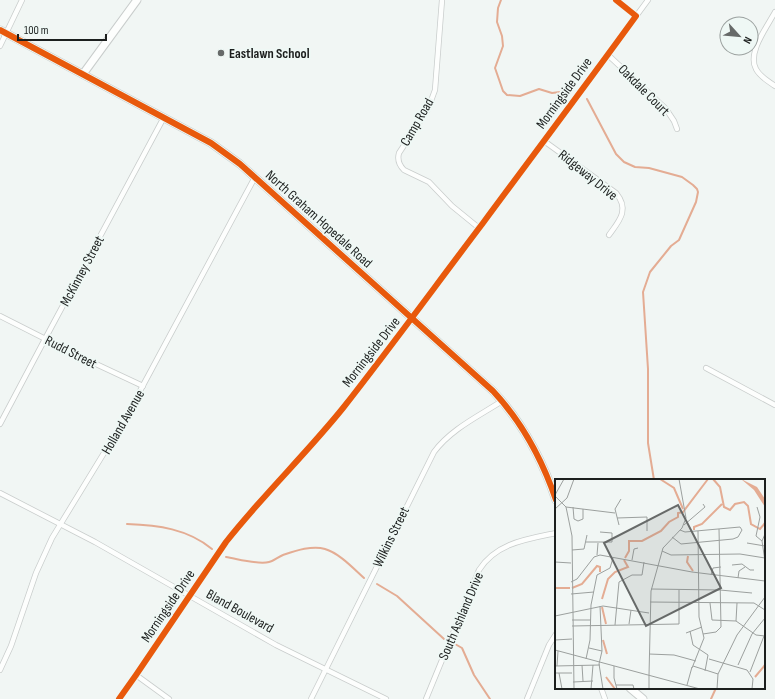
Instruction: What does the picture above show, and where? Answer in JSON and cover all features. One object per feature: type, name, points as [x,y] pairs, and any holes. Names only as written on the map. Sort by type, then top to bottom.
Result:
[{"type":"street","points":[[0,46],[3,32],[22,0]]},
{"type":"street","points":[[83,74],[137,0]]},
{"type":"street","name":"Camp Road","points":[[442,0],[435,90],[428,109],[399,153],[398,161],[401,168],[429,182],[452,206],[479,228]]},
{"type":"street","points":[[616,0],[636,16]]},
{"type":"street","name":"Morningside Drive","points":[[119,699],[226,542],[240,524],[300,459],[412,318],[648,0]]},
{"type":"street","points":[[775,12],[756,47],[753,58],[759,74],[775,86]]},
{"type":"street","name":"North Graham Hopedale Road","points":[[3,32],[211,143],[235,160],[412,318],[502,401],[535,448],[555,497]]},
{"type":"street","name":"Oakdale Court","points":[[608,55],[666,109],[674,121],[676,129]]},
{"type":"street","name":"McKinney Street","points":[[0,424],[164,119]]},
{"type":"street","name":"Ridgeway Drive","points":[[544,141],[616,193],[623,208],[619,222],[609,235]]},
{"type":"street","name":"Holland Avenue","points":[[0,670],[11,646],[36,573],[52,538],[105,453],[143,386],[255,177]]},
{"type":"street","name":"Rudd Street","points":[[0,316],[143,386]]},
{"type":"street","points":[[706,368],[775,405]]},
{"type":"street","name":"Wilkins Street","points":[[310,699],[434,452],[451,434],[502,401]]},
{"type":"street","name":"Bland Boulevard","points":[[0,493],[95,542],[276,645],[386,699]]},
{"type":"street","name":"South Ashland Drive","points":[[426,699],[483,563],[495,551],[502,547],[555,533]]},
{"type":"street","points":[[527,699],[549,645],[555,636]]},
{"type":"street","points":[[136,675],[169,699]]},
{"type":"street","points":[[601,689],[605,699]]},
{"type":"street","points":[[631,689],[643,699]]},
{"type":"waterway","points":[[501,0],[498,8],[497,22],[502,36],[503,46],[495,68],[503,91],[507,95],[520,96],[539,89],[552,93],[560,92],[565,89],[573,89]]},
{"type":"waterway","points":[[587,99],[616,154],[624,162],[635,167],[649,168],[682,177],[693,185],[698,192],[696,202],[679,240],[671,246],[650,272],[643,292],[648,369],[648,443],[654,479]]},
{"type":"waterway","points":[[127,524],[172,529],[193,537],[212,549]]},
{"type":"waterway","points":[[226,557],[264,563],[298,550],[320,548],[341,557],[364,578]]},
{"type":"waterway","points":[[377,584],[397,596],[444,639]]},
{"type":"waterway","points":[[455,644],[462,648],[474,675],[490,699]]},
{"type":"waterway","points":[[711,699],[716,689]]},
{"type":"cycle path","points":[[119,699],[226,542],[329,425],[361,385],[636,16],[616,0]]},
{"type":"cycle path","points":[[0,30],[211,143],[240,164],[493,391],[514,416],[530,442],[538,456],[555,497]]},
{"type":"place","name":"Eastlawn School","points":[[221,53]]}]
